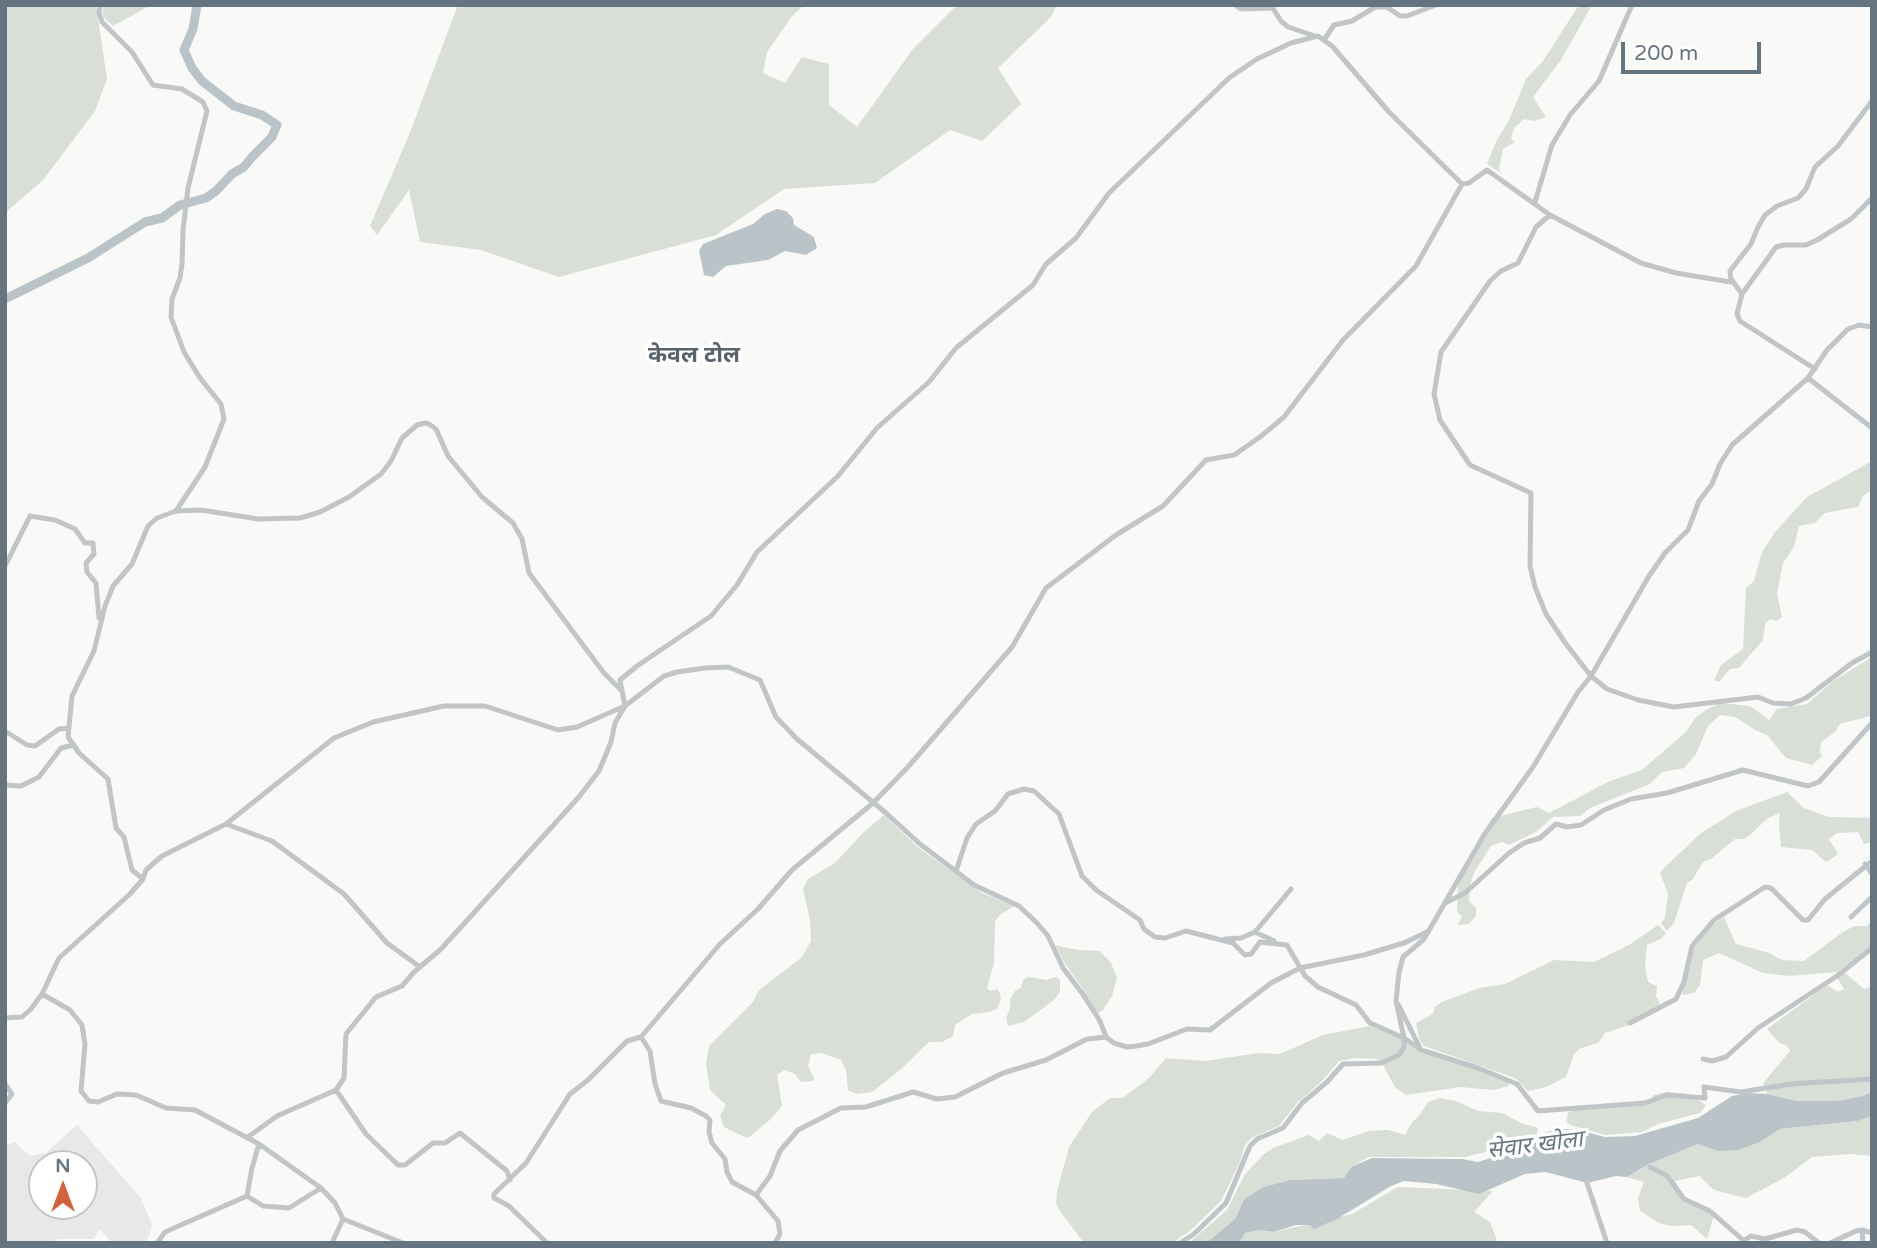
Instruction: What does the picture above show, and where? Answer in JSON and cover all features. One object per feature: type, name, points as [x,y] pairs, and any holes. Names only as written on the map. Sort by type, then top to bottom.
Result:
[{"type":"street","points":[[100,5],[102,22],[132,52],[153,85],[182,89],[203,102],[207,111],[188,188],[182,264],[172,299],[171,317],[184,352],[221,404],[224,419],[205,467],[176,512]]},
{"type":"street","points":[[1235,5],[1241,9],[1271,7],[1288,27],[1321,38],[1332,46],[1389,111],[1462,184]]},
{"type":"street","points":[[248,1137],[277,1116],[336,1090],[344,1078],[346,1034],[376,997],[402,986],[441,949],[578,798],[599,771],[611,742],[615,723],[625,706],[620,680],[711,616],[737,585],[757,552],[838,476],[877,428],[929,382],[956,348],[1033,285],[1046,264],[1076,238],[1109,193],[1219,87],[1257,59],[1291,43],[1321,38],[1334,25],[1352,21],[1375,7],[1387,7],[1400,16],[1407,16],[1436,5]]},
{"type":"street","points":[[1535,202],[1552,145],[1570,115],[1599,81],[1632,5]]},
{"type":"street","points":[[1731,282],[1730,271],[1751,244],[1766,215],[1777,206],[1798,198],[1806,189],[1815,167],[1839,146],[1872,100]]},
{"type":"street","points":[[1462,184],[1469,183],[1487,170],[1550,215],[1641,263],[1676,273],[1731,282],[1731,279],[1742,294]]},
{"type":"street","points":[[547,1243],[509,1206],[494,1198],[499,1188],[510,1180],[529,1158],[570,1094],[627,1041],[641,1037],[720,944],[758,909],[792,870],[873,803],[943,728],[1012,647],[1046,588],[1116,535],[1163,506],[1206,460],[1234,454],[1284,417],[1343,340],[1416,266],[1462,184]]},
{"type":"street","points":[[1815,369],[1740,321],[1737,314],[1742,294],[1776,247],[1806,245],[1817,240],[1851,219],[1872,198]]},
{"type":"street","points":[[1550,215],[1536,227],[1518,263],[1501,271],[1490,281],[1441,352],[1434,394],[1440,420],[1470,465],[1531,493],[1530,566],[1535,587],[1553,627],[1591,676],[1606,690],[1674,707],[1758,697],[1773,703],[1791,704],[1806,698],[1852,663],[1872,652]]},
{"type":"street","points":[[1180,1243],[1194,1234],[1226,1203],[1250,1146],[1257,1139],[1283,1128],[1302,1103],[1343,1064],[1381,1063],[1399,1055],[1404,1047],[1404,1038],[1396,1001],[1403,957],[1424,939],[1463,876],[1484,835],[1533,767],[1578,692],[1591,676],[1649,576],[1665,553],[1688,530],[1699,501],[1712,484],[1732,445],[1808,378],[1827,351],[1849,329],[1859,325],[1872,327]]},
{"type":"street","points":[[1808,378],[1872,428]]},
{"type":"street","points":[[143,879],[132,870],[124,837],[116,828],[108,779],[79,753],[68,737],[72,696],[94,651],[113,586],[132,564],[148,526],[157,518],[176,512],[201,510],[258,519],[300,518],[320,512],[349,497],[381,474],[402,438],[417,425],[429,424],[436,429],[448,456],[482,497],[513,523],[522,539],[529,573],[604,673],[622,691]]},
{"type":"street","points":[[5,565],[30,516],[55,520],[75,529],[85,543],[93,543],[94,554],[86,563],[87,572],[96,583],[100,625]]},
{"type":"street","points":[[5,1011],[9,1019],[22,1017],[42,994],[60,958],[143,879],[146,870],[162,856],[226,824],[334,738],[373,722],[444,706],[485,706],[558,730],[577,727],[625,706],[664,677],[677,671],[728,667],[752,675],[764,686],[776,717],[797,739],[920,845],[974,885],[1019,906],[1037,923],[1048,936],[1063,968],[1100,1021],[1106,1037],[1114,1043],[1127,1047],[1148,1044],[1187,1029],[1210,1030],[1271,983],[1300,968],[1364,955],[1404,943],[1427,932]]},
{"type":"street","points":[[1444,903],[1465,893],[1509,852],[1540,838],[1556,824],[1567,827],[1581,825],[1604,810],[1631,799],[1667,793],[1743,770],[1808,786],[1819,782],[1872,723]]},
{"type":"street","points":[[5,731],[27,745],[35,746],[59,729],[69,728]]},
{"type":"street","points":[[5,785],[21,786],[39,777],[61,748],[74,745]]},
{"type":"street","points":[[956,871],[967,838],[976,824],[995,811],[1008,794],[1015,790],[1034,791],[1059,814],[1083,876],[1096,890],[1140,920],[1144,929],[1155,937],[1166,938],[1186,931],[1233,943],[1245,955],[1251,954],[1260,942],[1280,943]]},
{"type":"street","points":[[226,824],[272,841],[344,894],[387,943],[420,967]]},
{"type":"street","points":[[1630,1023],[1676,999],[1684,982],[1692,946],[1714,920],[1765,887],[1771,888],[1803,920],[1808,920],[1825,899],[1869,863],[1872,874]]},
{"type":"street","points":[[1221,940],[1241,938],[1255,932],[1292,889]]},
{"type":"street","points":[[1851,917],[1872,897]]},
{"type":"street","points":[[1255,932],[1287,945],[1300,968],[1318,987],[1356,1005],[1370,1023],[1404,1038],[1421,1050],[1517,1084],[1538,1111],[1645,1103],[1667,1095],[1704,1098],[1704,1087],[1741,1092],[1791,1084],[1872,1079]]},
{"type":"street","points":[[1703,1059],[1712,1061],[1726,1057],[1758,1028],[1837,976],[1872,948]]},
{"type":"street","points":[[42,994],[70,1010],[82,1025],[85,1044],[81,1091],[89,1101],[98,1102],[117,1094],[141,1096],[166,1108],[195,1111],[248,1137],[321,1188],[335,1203],[343,1219],[403,1243]]},
{"type":"street","points":[[1396,1001],[1421,1050]]},
{"type":"street","points":[[641,1037],[650,1051],[655,1084],[661,1101],[691,1108],[706,1116],[710,1121],[712,1143],[725,1158],[732,1182],[755,1195],[778,1221],[780,1234],[775,1243]]},
{"type":"street","points":[[755,1195],[770,1176],[780,1151],[798,1130],[841,1108],[866,1107],[913,1092],[946,1099],[1003,1073],[1059,1055],[1087,1039],[1106,1037]]},
{"type":"street","points":[[5,1084],[12,1094],[5,1103]]},
{"type":"street","points":[[336,1090],[366,1134],[398,1166],[405,1165],[433,1143],[445,1143],[460,1133],[507,1171],[510,1180]]},
{"type":"street","points":[[247,1196],[259,1144]]},
{"type":"street","points":[[1650,1167],[1667,1176],[1684,1199],[1710,1211],[1742,1242],[1751,1236],[1765,1239],[1797,1230],[1805,1232],[1819,1243]]},
{"type":"street","points":[[1587,1183],[1607,1243]]},
{"type":"street","points":[[247,1196],[262,1206],[289,1208],[321,1188]]},
{"type":"street","points":[[157,1243],[165,1232],[247,1196]]},
{"type":"street","points":[[332,1243],[343,1219]]},
{"type":"street","points":[[1830,1243],[1863,1230],[1872,1233]]},
{"type":"street","points":[[1863,1230],[1863,1243]]},
{"type":"shaded area","points":[[5,5],[96,5],[107,79],[95,111],[43,180],[5,213]]},
{"type":"shaded area","points":[[103,5],[151,5],[113,26],[103,17]]},
{"type":"shaded area","points":[[458,5],[804,5],[792,16],[767,52],[763,73],[785,83],[802,57],[829,64],[829,105],[857,127],[913,49],[957,5],[1057,5],[1051,17],[998,68],[1021,104],[982,141],[950,130],[875,183],[784,189],[716,235],[559,277],[481,250],[420,242],[409,190],[377,235],[370,226],[409,135]]},
{"type":"shaded area","points":[[1579,5],[1592,5],[1561,60],[1533,97],[1546,117],[1534,121],[1524,119],[1514,128],[1511,139],[1515,142],[1503,149],[1499,169],[1501,173],[1487,164],[1496,142],[1510,118],[1526,79],[1543,61]]},
{"type":"shaded area","points":[[1872,461],[1872,490],[1863,496],[1858,507],[1825,513],[1815,523],[1799,526],[1794,547],[1783,563],[1777,594],[1782,617],[1777,621],[1770,619],[1765,624],[1763,640],[1739,668],[1730,669],[1719,682],[1714,680],[1721,665],[1743,649],[1746,588],[1754,581],[1762,552],[1775,532],[1807,497]]},
{"type":"shaded area","points":[[1872,657],[1870,716],[1840,724],[1835,732],[1821,742],[1822,756],[1812,765],[1786,758],[1767,735],[1735,717],[1720,715],[1708,726],[1696,754],[1684,768],[1662,772],[1650,784],[1590,808],[1580,816],[1553,817],[1536,832],[1509,845],[1502,842],[1491,846],[1470,884],[1469,901],[1476,908],[1476,916],[1469,924],[1458,925],[1462,916],[1457,912],[1458,882],[1492,818],[1537,807],[1549,813],[1610,781],[1642,770],[1686,732],[1696,717],[1721,703],[1750,706],[1769,720],[1777,709],[1807,704],[1833,681]]},
{"type":"shaded area","points":[[1787,792],[1804,808],[1829,817],[1872,818],[1872,842],[1864,844],[1858,832],[1837,833],[1829,839],[1838,854],[1826,862],[1812,850],[1781,847],[1780,813],[1768,818],[1750,835],[1744,839],[1735,839],[1711,859],[1703,862],[1693,879],[1687,883],[1674,923],[1667,931],[1661,923],[1665,918],[1668,894],[1660,873],[1662,870],[1701,833],[1736,811]]},
{"type":"shaded area","points":[[884,815],[920,849],[982,893],[1014,906],[995,921],[994,963],[987,988],[990,991],[998,989],[1001,997],[998,1008],[972,1014],[955,1025],[953,1036],[942,1042],[929,1042],[872,1092],[857,1094],[848,1090],[846,1070],[841,1060],[821,1053],[811,1054],[808,1066],[813,1081],[801,1082],[795,1074],[784,1070],[777,1075],[782,1106],[748,1138],[734,1132],[724,1127],[720,1116],[726,1105],[710,1090],[706,1064],[709,1046],[753,1002],[758,991],[802,957],[811,941],[810,920],[803,889],[808,879],[835,863]]},
{"type":"shaded area","points":[[1724,917],[1736,944],[1769,953],[1782,960],[1804,961],[1843,932],[1854,926],[1867,926],[1872,920],[1872,946],[1837,972],[1790,976],[1763,973],[1719,953],[1703,960],[1700,985],[1694,993],[1682,995],[1693,947],[1708,928]]},
{"type":"shaded area","points":[[1658,925],[1666,933],[1661,939],[1647,945],[1645,967],[1648,982],[1657,986],[1656,996],[1660,1004],[1628,1025],[1605,1033],[1598,1043],[1579,1049],[1574,1054],[1566,1077],[1546,1087],[1528,1091],[1515,1078],[1424,1046],[1419,1039],[1416,1023],[1433,1014],[1435,1007],[1442,1002],[1479,988],[1505,984],[1554,960],[1594,962],[1629,945]]},
{"type":"shaded area","points":[[1055,945],[1100,951],[1111,963],[1117,978],[1112,996],[1103,1010],[1096,1014]]},
{"type":"shaded area","points":[[1845,973],[1864,989],[1872,987],[1872,1092],[1837,1101],[1797,1101],[1767,1094],[1763,1083],[1790,1051],[1767,1029],[1827,985],[1838,992],[1844,989],[1837,978]]},
{"type":"shaded area","points":[[1028,977],[1046,980],[1057,977],[1060,980],[1060,992],[1054,1000],[1024,1022],[1008,1026],[1006,1018],[1010,1000]]},
{"type":"shaded area","points":[[1370,1026],[1399,1038],[1421,1053],[1478,1069],[1508,1082],[1509,1086],[1494,1090],[1460,1087],[1406,1095],[1395,1087],[1377,1059],[1356,1058],[1339,1061],[1323,1080],[1298,1102],[1279,1126],[1253,1137],[1245,1145],[1240,1162],[1221,1201],[1190,1231],[1172,1243],[1084,1243],[1059,1210],[1056,1203],[1057,1191],[1069,1147],[1092,1112],[1110,1098],[1123,1098],[1149,1078],[1166,1058],[1205,1061],[1259,1053],[1280,1054],[1323,1035]]},
{"type":"shaded area","points":[[1667,1092],[1689,1094],[1706,1105],[1700,1113],[1658,1124],[1642,1132],[1605,1135],[1570,1125],[1566,1121],[1568,1113],[1581,1106],[1649,1101],[1654,1095]]},
{"type":"shaded area","points":[[1440,1098],[1456,1101],[1478,1111],[1502,1113],[1538,1128],[1536,1140],[1465,1157],[1369,1157],[1351,1167],[1344,1178],[1290,1180],[1263,1187],[1244,1199],[1235,1219],[1206,1243],[1189,1243],[1227,1210],[1245,1174],[1273,1148],[1309,1135],[1319,1141],[1327,1133],[1343,1140],[1369,1131],[1388,1130],[1405,1135],[1428,1102]]},
{"type":"shaded area","points":[[1872,1116],[1872,1156],[1849,1154],[1812,1157],[1784,1178],[1746,1198],[1714,1190],[1699,1176],[1675,1181],[1685,1197],[1715,1212],[1707,1239],[1691,1225],[1672,1226],[1659,1223],[1640,1211],[1638,1198],[1644,1182],[1627,1177],[1647,1165],[1698,1144],[1717,1151],[1760,1142],[1780,1129],[1857,1121]]},
{"type":"shaded area","points":[[77,1125],[140,1197],[152,1224],[145,1243],[112,1243],[100,1229],[93,1239],[5,1243],[5,1146],[14,1142],[28,1154],[28,1220],[98,1220],[98,1150],[49,1150]]},
{"type":"shaded area","points":[[1398,1187],[1493,1191],[1474,1212],[1490,1222],[1498,1243],[1239,1243],[1245,1233],[1259,1230],[1274,1232],[1352,1214]]},
{"type":"water","points":[[777,209],[786,211],[793,218],[794,225],[814,237],[817,248],[806,255],[785,251],[768,260],[726,266],[713,277],[704,275],[699,251],[703,244],[753,224],[765,214]]},
{"type":"water","name":"सेवार खोला","points":[[1872,1092],[1872,1116],[1857,1121],[1780,1129],[1760,1142],[1738,1150],[1717,1151],[1698,1144],[1647,1165],[1627,1177],[1616,1176],[1587,1183],[1546,1172],[1525,1174],[1479,1194],[1436,1184],[1404,1181],[1314,1229],[1310,1225],[1296,1225],[1274,1232],[1259,1230],[1245,1233],[1239,1243],[1206,1243],[1235,1219],[1244,1199],[1263,1187],[1290,1180],[1344,1178],[1351,1167],[1372,1158],[1462,1159],[1478,1162],[1531,1145],[1544,1133],[1558,1129],[1579,1130],[1605,1137],[1635,1136],[1698,1118],[1732,1096],[1746,1093],[1767,1094],[1797,1101],[1837,1101]]},
{"type":"waterway","points":[[5,299],[88,258],[145,222],[162,218],[180,205],[206,198],[232,174],[244,167],[272,137],[277,125],[262,115],[234,106],[202,81],[192,68],[184,50],[193,29],[197,5]]},
{"type":"district","name":"केवल टोल","points":[[694,356]]}]
